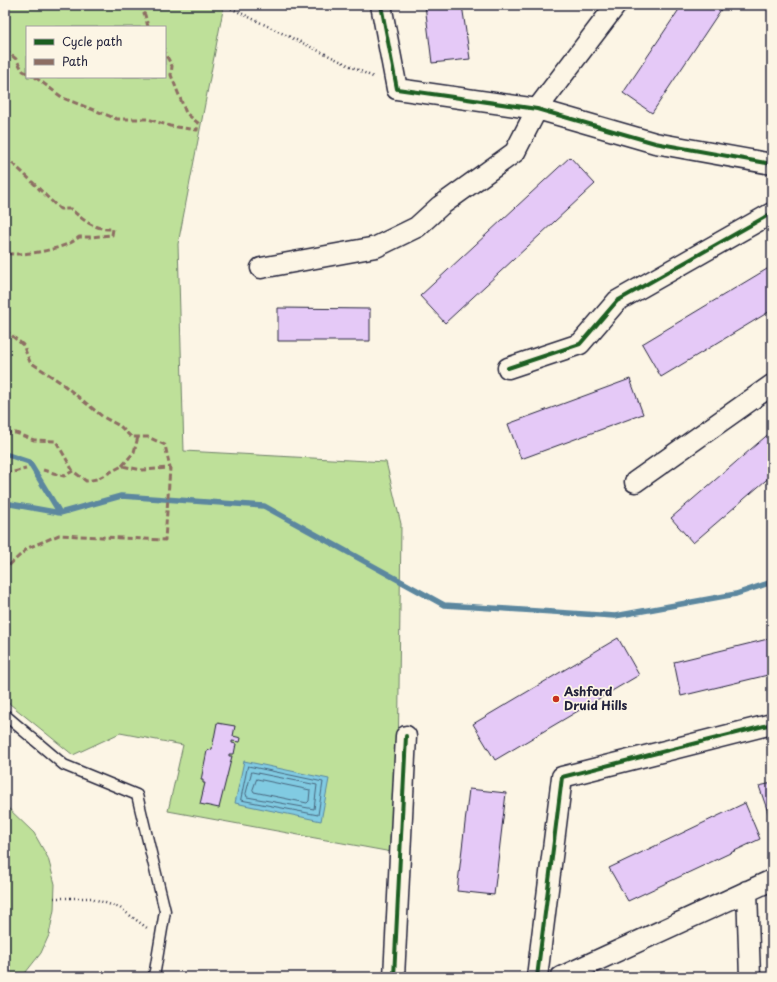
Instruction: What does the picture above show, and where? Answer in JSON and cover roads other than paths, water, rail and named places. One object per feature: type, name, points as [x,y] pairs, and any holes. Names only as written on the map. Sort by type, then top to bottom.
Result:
[{"type":"street","points":[[381,5],[397,89],[537,109],[655,144],[772,164]]},
{"type":"street","points":[[261,268],[376,247],[417,227],[440,206],[515,152],[537,109],[616,5]]},
{"type":"street","points":[[508,368],[580,344],[617,302],[772,213]]},
{"type":"street","points":[[635,482],[772,385]]},
{"type":"street","points":[[537,977],[562,777],[772,724]]},
{"type":"street","points":[[394,977],[406,736]]},
{"type":"street","points":[[576,974],[772,880]]},
{"type":"street","points":[[747,891],[750,977]]},
{"type":"lane","points":[[5,715],[64,765],[138,795],[165,911],[153,977]]},
{"type":"water","points":[[244,761],[329,779],[321,821],[235,803]]},
{"type":"waterway","points":[[5,454],[29,462],[60,513],[121,496],[264,506],[444,605],[615,616],[736,594],[772,582]]},
{"type":"waterway","points":[[5,503],[60,513]]},
{"type":"place","name":"Ashford Druid Hills","points":[[556,699]]}]
